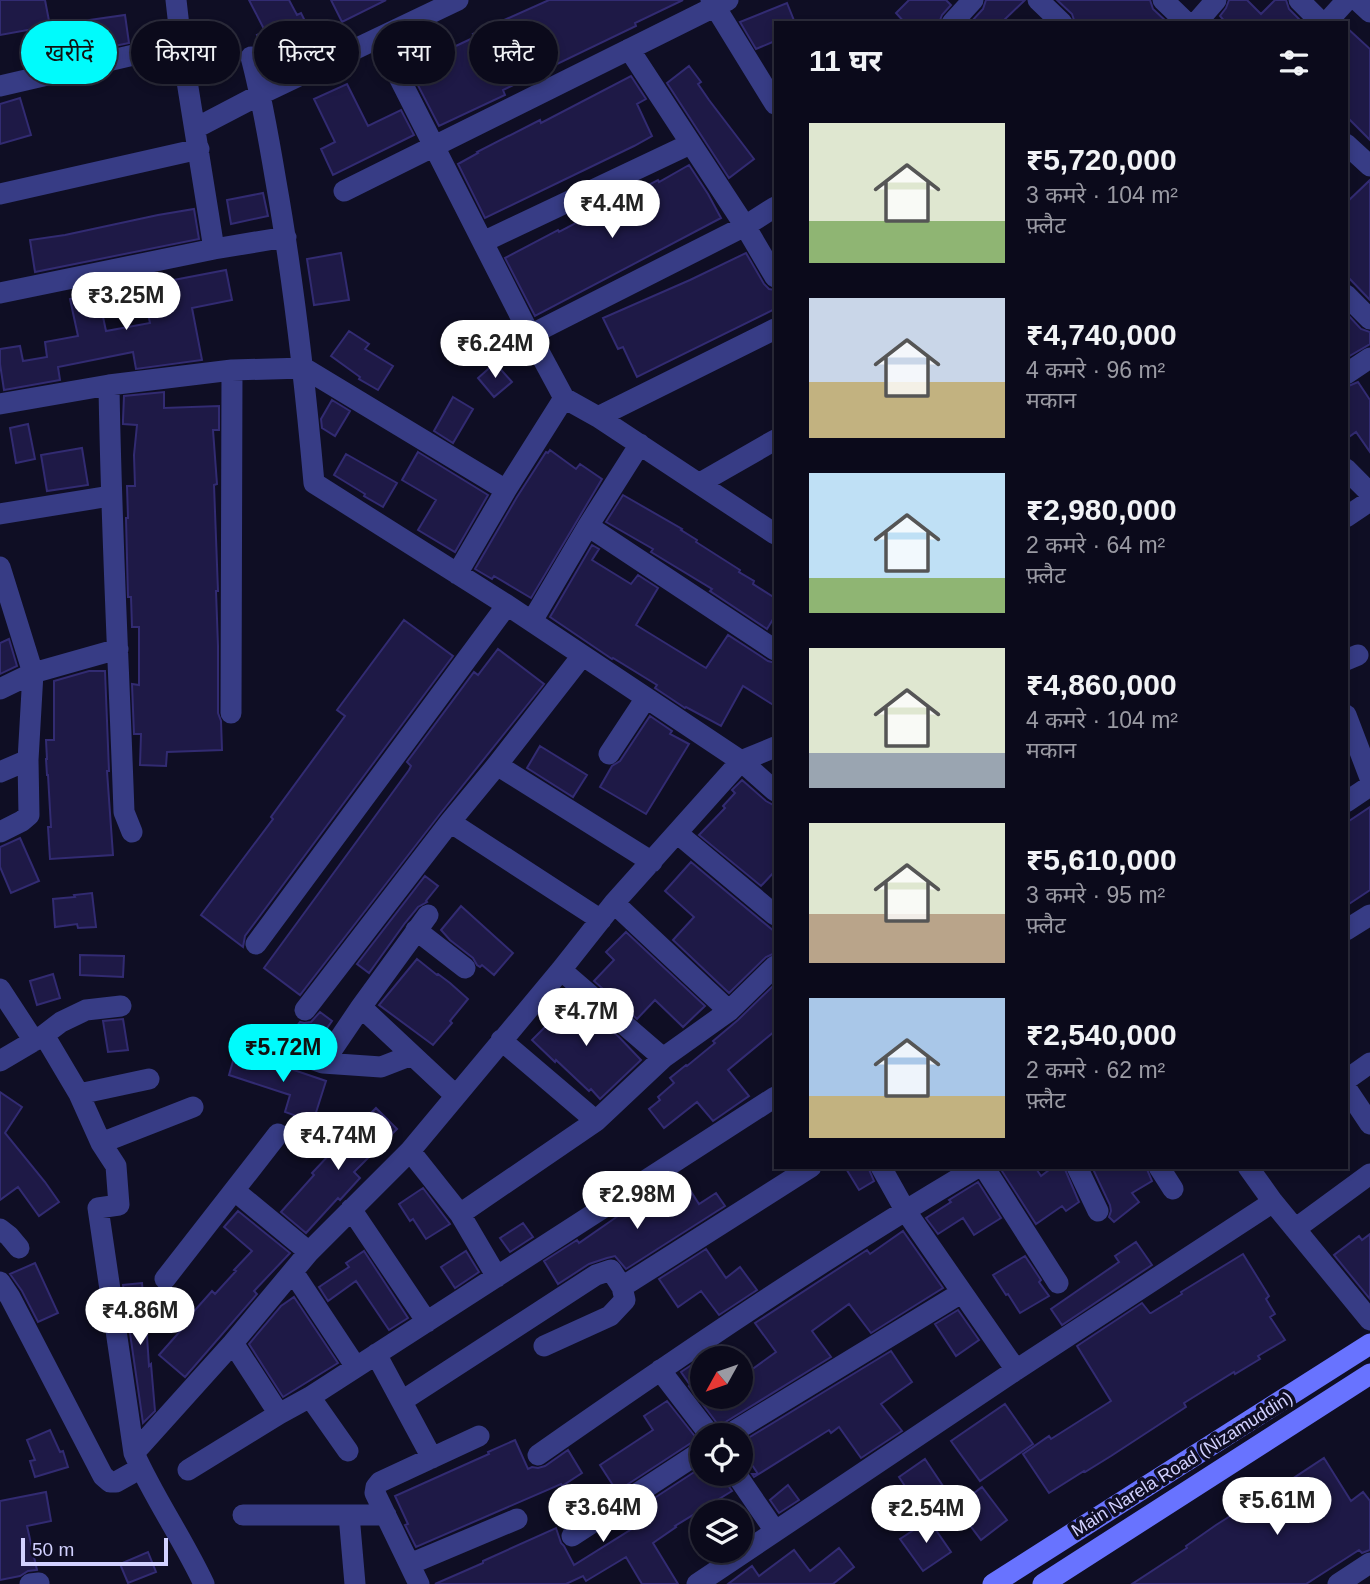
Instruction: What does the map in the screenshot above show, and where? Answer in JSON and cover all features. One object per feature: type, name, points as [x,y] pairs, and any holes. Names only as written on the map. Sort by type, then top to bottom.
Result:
[{"type":"street","points":[[176,0],[178,21]]},
{"type":"street","points":[[413,21],[458,0]]},
{"type":"street","points":[[954,21],[973,0]]},
{"type":"street","points":[[1038,0],[1060,21]]},
{"type":"street","points":[[1163,0],[1185,21]]},
{"type":"street","points":[[1198,21],[1216,0]]},
{"type":"street","points":[[1299,0],[1322,21]]},
{"type":"street","points":[[1326,21],[1347,0]]},
{"type":"street","points":[[1357,0],[1370,12]]},
{"type":"street","points":[[344,191],[718,2],[774,102]]},
{"type":"street","points":[[196,128],[373,40]]},
{"type":"street","points":[[629,49],[745,226],[774,275]]},
{"type":"street","points":[[0,86],[131,56]]},
{"type":"street","points":[[251,57],[261,94],[286,237],[304,368],[314,483],[532,621],[741,761],[774,790]]},
{"type":"street","points":[[188,84],[214,249]]},
{"type":"street","points":[[403,84],[564,398],[701,483],[774,533]]},
{"type":"street","points":[[484,243],[691,144]]},
{"type":"street","points":[[1348,146],[1370,166]]},
{"type":"street","points":[[0,194],[199,149]]},
{"type":"street","points":[[530,335],[745,226],[774,208]]},
{"type":"street","points":[[0,293],[286,237]]},
{"type":"street","points":[[1348,297],[1370,319]]},
{"type":"street","points":[[598,417],[774,329]]},
{"type":"street","points":[[1348,372],[1370,358]]},
{"type":"street","points":[[0,404],[109,385],[232,370],[304,368],[506,490]]},
{"type":"street","points":[[231,713],[232,370]]},
{"type":"street","points":[[109,385],[110,496],[124,811],[132,832]]},
{"type":"street","points":[[457,574],[564,398]]},
{"type":"street","points":[[701,483],[774,441]]},
{"type":"street","points":[[532,621],[640,444]]},
{"type":"street","points":[[1348,471],[1370,493]]},
{"type":"street","points":[[0,514],[110,496]]},
{"type":"street","points":[[1348,516],[1370,501]]},
{"type":"street","points":[[588,526],[774,649]]},
{"type":"street","points":[[0,567],[33,673],[28,760],[29,815],[0,832]]},
{"type":"street","points":[[256,944],[507,605]]},
{"type":"street","points":[[0,689],[33,673],[118,649]]},
{"type":"street","points":[[305,1010],[582,656]]},
{"type":"street","points":[[609,754],[646,698]]},
{"type":"street","points":[[1348,720],[1370,778]]},
{"type":"street","points":[[0,1282],[103,1476],[110,1482],[116,1482],[309,1252],[410,1150],[608,911],[741,761],[774,747]]},
{"type":"street","points":[[0,772],[28,760]]},
{"type":"street","points":[[497,765],[652,862]]},
{"type":"street","points":[[1348,801],[1370,786]]},
{"type":"street","points":[[450,822],[608,911],[729,1011]]},
{"type":"street","points":[[677,834],[774,914]]},
{"type":"street","points":[[323,1063],[360,1007],[422,923],[465,968]]},
{"type":"street","points":[[460,1214],[596,1121],[663,1058],[729,1011],[774,967]]},
{"type":"street","points":[[561,970],[663,1058]]},
{"type":"street","points":[[0,989],[79,1094],[101,1143],[116,1166],[119,1205],[98,1208],[137,1460],[204,1584]]},
{"type":"street","points":[[0,1061],[61,1022],[86,1010],[121,1006]]},
{"type":"street","points":[[360,1007],[456,1096]]},
{"type":"street","points":[[501,1040],[596,1121]]},
{"type":"street","points":[[283,1049],[323,1063],[381,1067],[412,1055]]},
{"type":"street","points":[[1348,1079],[1370,1063]]},
{"type":"street","points":[[79,1094],[149,1079]]},
{"type":"street","points":[[1348,1091],[1370,1124]]},
{"type":"street","points":[[188,1470],[310,1398],[774,1098]]},
{"type":"street","points":[[101,1143],[193,1107]]},
{"type":"street","points":[[165,1279],[278,1134]]},
{"type":"street","points":[[410,1150],[460,1214],[497,1277]]},
{"type":"street","points":[[622,1287],[808,1169]]},
{"type":"street","points":[[882,1169],[905,1210],[1016,1370]]},
{"type":"street","points":[[538,1455],[660,1370],[905,1210],[977,1169]]},
{"type":"street","points":[[982,1169],[1058,1283]]},
{"type":"street","points":[[1078,1169],[1098,1211]]},
{"type":"street","points":[[1160,1169],[1173,1189]]},
{"type":"street","points":[[1249,1169],[1273,1202],[1370,1320]]},
{"type":"street","points":[[1295,1229],[1370,1174]]},
{"type":"street","points":[[236,1191],[309,1252]]},
{"type":"street","points":[[697,1584],[1273,1202]]},
{"type":"street","points":[[351,1209],[427,1322]]},
{"type":"street","points":[[0,1229],[19,1248]]},
{"type":"street","points":[[402,1401],[596,1275],[611,1270],[622,1287],[625,1300],[610,1316],[544,1346]]},
{"type":"street","points":[[293,1272],[356,1367]]},
{"type":"street","points":[[747,1423],[961,1293]]},
{"type":"street","points":[[233,1343],[279,1414]]},
{"type":"street","name":"Main Narela Road (Nizamuddin)","points":[[993,1584],[1370,1344]]},
{"type":"street","points":[[376,1354],[432,1458]]},
{"type":"street","points":[[660,1370],[701,1423]]},
{"type":"street","name":"Main Narela Road (Nizamuddin)","points":[[1043,1584],[1370,1374]]},
{"type":"street","points":[[310,1398],[348,1451]]},
{"type":"street","points":[[419,1584],[376,1493],[376,1487],[380,1482],[479,1436]]},
{"type":"street","points":[[572,1536],[690,1459]]},
{"type":"street","points":[[744,1486],[775,1531]]},
{"type":"street","points":[[349,1515],[355,1584]]},
{"type":"street","points":[[243,1516],[386,1515]]},
{"type":"street","points":[[410,1564],[517,1520]]},
{"type":"street","points":[[1338,1584],[1370,1563]]},
{"type":"building","points":[[0,0],[45,0],[49,21],[21,21],[21,31],[0,35]]},
{"type":"building","points":[[249,0],[289,0],[297,15],[301,13],[305,21],[260,21]]},
{"type":"building","points":[[331,0],[386,0],[344,21],[342,21]]},
{"type":"building","points":[[549,0],[683,0],[558,64],[558,21],[502,21]]},
{"type":"building","points":[[909,0],[946,0],[951,5],[940,21],[903,21],[896,13]]},
{"type":"building","points":[[986,0],[1025,0],[1003,21],[972,21],[983,9]]},
{"type":"building","points":[[1057,0],[1150,0],[1153,9],[1166,21],[1074,21],[1072,14]]},
{"type":"building","points":[[1229,0],[1247,0],[1261,14],[1275,0],[1286,0],[1289,9],[1301,21],[1224,21],[1220,16]]},
{"type":"building","points":[[787,3],[794,21],[774,21],[774,41],[756,49],[740,22]]},
{"type":"building","points":[[125,15],[129,43],[117,45],[117,21],[82,21]]},
{"type":"building","points":[[1348,29],[1370,49],[1370,140],[1348,118]]},
{"type":"building","points":[[469,40],[469,84],[515,84],[503,90],[505,95],[439,126],[417,84],[455,84],[455,46]]},
{"type":"building","points":[[689,66],[701,82],[698,84],[709,100],[754,159],[729,178],[667,83]]},
{"type":"building","points":[[631,76],[646,99],[637,104],[652,136],[485,218],[458,164]]},
{"type":"building","points":[[347,84],[368,126],[401,110],[414,135],[333,175],[321,149],[335,142],[314,99]]},
{"type":"building","points":[[20,98],[31,135],[0,144],[0,104]]},
{"type":"building","points":[[689,165],[721,218],[535,316],[505,258]]},
{"type":"building","points":[[1370,180],[1370,300],[1348,277],[1348,201]]},
{"type":"building","points":[[263,193],[268,216],[231,224],[227,200]]},
{"type":"building","points":[[194,209],[199,239],[35,272],[30,240]]},
{"type":"building","points":[[341,253],[349,300],[314,305],[307,259]]},
{"type":"building","points":[[746,253],[764,284],[774,290],[774,309],[637,377],[623,347],[618,349],[603,318]]},
{"type":"building","points":[[226,270],[232,300],[192,308],[202,360],[136,369],[133,352],[58,367],[60,380],[4,390],[0,349],[20,346],[23,361],[47,357],[45,342],[78,336],[70,299],[98,293],[106,331],[150,323],[142,286]]},
{"type":"building","points":[[1348,315],[1361,329],[1370,332],[1370,344],[1348,357]]},
{"type":"building","points":[[349,331],[369,344],[365,349],[393,366],[378,390],[359,379],[360,377],[331,356]]},
{"type":"building","points":[[495,363],[512,382],[494,397],[478,378]]},
{"type":"building","points":[[1358,382],[1370,400],[1370,452],[1356,432],[1348,438],[1348,386]]},
{"type":"building","points":[[164,392],[164,408],[219,406],[219,430],[213,430],[217,484],[214,485],[218,591],[218,713],[221,721],[222,750],[167,752],[166,766],[140,765],[141,734],[134,734],[132,684],[139,685],[139,627],[132,627],[131,597],[128,597],[126,518],[127,486],[135,486],[137,425],[123,424],[124,396]]},
{"type":"building","points":[[453,397],[473,409],[453,443],[434,431]]},
{"type":"building","points":[[332,400],[350,411],[335,436],[322,428],[321,419]]},
{"type":"building","points":[[28,424],[35,459],[16,463],[10,428]]},
{"type":"building","points":[[82,448],[88,485],[47,491],[41,455]]},
{"type":"building","points":[[550,450],[576,469],[580,464],[602,479],[531,598],[494,576],[492,579],[475,569],[517,497],[546,452]]},
{"type":"building","points":[[418,452],[488,495],[455,552],[418,530],[436,500],[402,480]]},
{"type":"building","points":[[346,454],[397,483],[383,507],[334,475]]},
{"type":"building","points":[[623,495],[682,529],[774,597],[774,618],[767,629],[710,591],[712,589],[651,552],[653,549],[606,522]]},
{"type":"building","points":[[592,545],[599,549],[592,560],[631,584],[638,575],[658,588],[636,625],[706,668],[728,635],[774,663],[774,705],[743,686],[721,726],[685,708],[655,688],[657,685],[612,659],[550,617]]},
{"type":"building","points":[[404,620],[453,656],[245,936],[243,947],[201,915],[345,716],[337,710]]},
{"type":"building","points":[[9,639],[17,666],[0,674],[0,643]]},
{"type":"building","points":[[498,649],[544,684],[300,995],[264,968],[409,770],[411,766],[407,762],[474,672],[478,675]]},
{"type":"building","points":[[89,671],[105,671],[107,771],[113,855],[50,859],[46,740],[54,740],[54,681]]},
{"type":"building","points":[[650,716],[672,731],[670,734],[689,744],[646,814],[600,787],[612,766],[620,761]]},
{"type":"building","points":[[540,746],[587,775],[573,797],[527,768]]},
{"type":"building","points":[[742,780],[774,805],[774,872],[761,886],[699,835],[725,808],[723,806],[735,793],[732,790]]},
{"type":"building","points":[[1370,807],[1370,890],[1348,905],[1348,822]]},
{"type":"building","points":[[20,838],[39,881],[11,893],[0,867],[0,847]]},
{"type":"building","points":[[691,862],[774,931],[774,953],[766,957],[729,993],[673,940],[694,917],[665,891]]},
{"type":"building","points":[[425,876],[438,886],[427,902],[418,907],[405,923],[369,973],[357,964]]},
{"type":"building","points":[[92,893],[96,927],[78,928],[77,924],[55,927],[53,899]]},
{"type":"building","points":[[461,906],[513,953],[494,975],[482,965],[477,965],[473,958],[441,930]]},
{"type":"building","points":[[626,932],[705,1006],[683,1027],[655,1000],[637,1019],[594,981],[614,960],[606,952]]},
{"type":"building","points":[[80,955],[124,956],[123,977],[80,975]]},
{"type":"building","points":[[417,959],[468,999],[433,1045],[379,1005]]},
{"type":"building","points":[[53,974],[60,998],[37,1005],[30,981]]},
{"type":"building","points":[[774,985],[774,1032],[728,1070],[749,1096],[713,1121],[697,1102],[664,1128],[649,1109],[674,1083],[670,1078],[715,1043],[713,1041]]},
{"type":"building","points":[[570,995],[619,1037],[641,1060],[600,1099],[532,1040],[556,1016],[553,1012]]},
{"type":"building","points":[[320,1012],[332,1021],[315,1045],[294,1030],[300,1022],[311,1022]]},
{"type":"building","points":[[123,1019],[128,1050],[108,1052],[103,1021]]},
{"type":"building","points":[[235,1054],[326,1081],[313,1122],[285,1112],[290,1095],[229,1075]]},
{"type":"building","points":[[0,1092],[22,1107],[5,1133],[59,1202],[39,1216],[18,1187],[0,1200]]},
{"type":"building","points":[[376,1108],[397,1129],[354,1172],[360,1178],[306,1233],[281,1212],[314,1175],[312,1173],[357,1132],[355,1129]]},
{"type":"building","points":[[846,1169],[869,1169],[874,1181],[859,1190]]},
{"type":"building","points":[[1001,1169],[1036,1169],[1041,1176],[1050,1169],[1065,1169],[1079,1202],[1066,1211],[1062,1206],[1036,1224]]},
{"type":"building","points":[[1093,1169],[1147,1169],[1152,1181],[1132,1193],[1139,1202],[1114,1222],[1109,1217],[1110,1205]]},
{"type":"building","points":[[681,1176],[699,1204],[716,1193],[725,1206],[626,1269],[615,1256],[589,1264],[558,1284],[544,1261],[577,1240],[579,1243],[628,1209],[631,1213],[665,1191],[663,1188]]},
{"type":"building","points":[[978,1182],[1001,1218],[974,1235],[963,1218],[938,1234],[926,1218]]},
{"type":"building","points":[[423,1188],[450,1224],[426,1239],[399,1204]]},
{"type":"building","points":[[238,1211],[290,1253],[254,1291],[257,1294],[185,1377],[159,1355],[212,1291],[215,1294],[252,1251],[224,1227]]},
{"type":"building","points":[[523,1223],[533,1237],[510,1252],[500,1238]]},
{"type":"building","points":[[903,1231],[943,1288],[871,1333],[849,1304],[812,1331],[831,1357],[753,1405],[753,1369],[776,1352],[755,1323],[867,1250],[870,1254]]},
{"type":"building","points":[[1370,1234],[1370,1299],[1334,1255],[1359,1236],[1362,1240]]},
{"type":"building","points":[[1136,1242],[1152,1265],[1062,1325],[1051,1309],[1119,1262],[1115,1256]]},
{"type":"building","points":[[706,1249],[726,1278],[740,1267],[757,1290],[719,1315],[701,1291],[678,1307],[659,1279]]},
{"type":"building","points":[[364,1251],[408,1318],[389,1330],[356,1281],[328,1301],[319,1287],[349,1267],[346,1263]]},
{"type":"building","points":[[466,1251],[479,1272],[455,1288],[441,1267]]},
{"type":"building","points":[[1243,1254],[1269,1296],[1266,1299],[1275,1314],[1270,1317],[1285,1340],[1258,1356],[1260,1359],[1184,1403],[1186,1407],[1111,1456],[1049,1493],[1023,1454],[1111,1401],[1077,1346],[1142,1303],[1151,1313]]},
{"type":"building","points":[[1025,1256],[1049,1296],[1020,1313],[993,1275]]},
{"type":"building","points":[[35,1263],[58,1313],[38,1322],[10,1274]]},
{"type":"building","points":[[142,1283],[155,1411],[143,1423],[123,1285]]},
{"type":"building","points":[[294,1297],[338,1363],[283,1397],[249,1344],[281,1306]]},
{"type":"building","points":[[958,1310],[979,1340],[956,1356],[935,1324]]},
{"type":"building","points":[[891,1351],[912,1382],[881,1404],[902,1431],[861,1458],[839,1427],[831,1433],[829,1430],[754,1477],[753,1474],[758,1474],[753,1466],[753,1435]]},
{"type":"building","points":[[690,1366],[690,1385],[681,1372]]},
{"type":"building","points":[[667,1401],[690,1430],[690,1444],[616,1490],[600,1465],[653,1430],[644,1416]]},
{"type":"building","points":[[1005,1404],[1033,1444],[980,1481],[951,1441]]},
{"type":"building","points":[[706,1409],[747,1409],[724,1423],[717,1423]]},
{"type":"building","points":[[50,1430],[60,1452],[63,1451],[68,1467],[35,1477],[30,1461],[35,1460],[27,1440]]},
{"type":"building","points":[[515,1440],[528,1469],[545,1466],[568,1450],[582,1473],[562,1486],[561,1484],[416,1547],[395,1496]]},
{"type":"building","points":[[1324,1458],[1351,1501],[1363,1492],[1370,1501],[1370,1550],[1362,1553],[1359,1550],[1306,1584],[1132,1584],[1187,1548],[1186,1546],[1216,1525],[1243,1508],[1245,1510]]},
{"type":"building","points":[[925,1459],[951,1498],[924,1515],[899,1477]]},
{"type":"building","points":[[690,1475],[690,1486],[728,1486],[732,1491],[717,1500],[690,1500],[690,1517],[653,1543],[678,1584],[642,1584],[626,1557],[586,1581],[583,1576],[566,1584],[435,1584],[556,1528],[574,1565],[643,1522],[636,1510]]},
{"type":"building","points":[[788,1485],[799,1500],[779,1513],[770,1500]]},
{"type":"building","points":[[982,1487],[1007,1520],[981,1540],[956,1507]]},
{"type":"building","points":[[46,1492],[51,1521],[27,1526],[37,1570],[0,1580],[0,1501]]},
{"type":"building","points":[[929,1520],[951,1552],[923,1571],[900,1539]]},
{"type":"building","points":[[839,1548],[854,1567],[833,1584],[728,1584],[752,1566],[759,1576],[794,1550],[810,1571]]},
{"type":"building","points":[[148,1552],[156,1572],[128,1583],[120,1564]]}]
